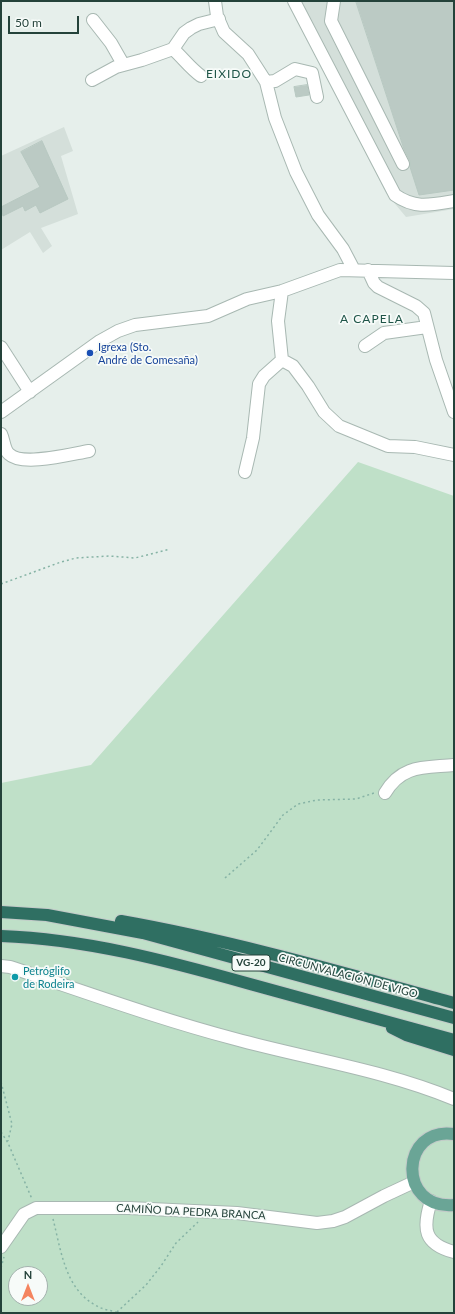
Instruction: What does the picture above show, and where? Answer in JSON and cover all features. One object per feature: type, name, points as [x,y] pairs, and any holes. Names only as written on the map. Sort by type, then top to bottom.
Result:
[{"type":"highway","name":"CIRCUNVALACIÓN DE VIGO","points":[[1,912],[47,915],[143,933],[454,1018]]},
{"type":"highway","points":[[47,915],[82,914],[179,931],[454,1003]]},
{"type":"highway","name":"VG-20","points":[[1,936],[27,937],[81,944],[148,956],[454,1040]]},
{"type":"highway","points":[[377,1019],[406,1036],[454,1050]]},
{"type":"main road","points":[[454,1134],[435,1135],[423,1143],[413,1161],[414,1182],[421,1193],[431,1202],[454,1205]]},
{"type":"street","points":[[215,1],[218,19],[224,32],[248,54],[266,82],[275,118],[296,172],[318,215],[343,249],[354,270]]},
{"type":"street","points":[[294,1],[395,195],[407,203],[425,206],[454,201]]},
{"type":"street","points":[[334,1],[331,21],[403,164]]},
{"type":"street","points":[[92,80],[123,64],[142,60],[173,49],[184,33],[191,28],[199,24],[218,19]]},
{"type":"street","points":[[93,20],[111,42],[123,64]]},
{"type":"street","points":[[173,49],[185,60],[189,67],[201,76]]},
{"type":"street","points":[[266,82],[275,80],[295,69],[312,73],[317,97]]},
{"type":"street","points":[[368,270],[374,283],[378,287],[421,309],[425,317],[436,360],[454,412]]},
{"type":"street","points":[[1,412],[100,341],[126,328],[147,322],[208,316],[248,299],[282,291],[331,272],[368,270],[454,273]]},
{"type":"street","points":[[282,291],[278,321],[282,360]]},
{"type":"street","points":[[365,346],[384,333],[428,327]]},
{"type":"street","points":[[1,347],[30,392]]},
{"type":"street","points":[[282,360],[293,366],[308,386],[315,400],[324,412],[339,426],[388,446],[415,447],[454,455]]},
{"type":"street","points":[[246,472],[253,438],[259,384],[264,376],[282,360]]},
{"type":"street","points":[[1,434],[6,452],[10,456],[23,460],[34,460],[89,451]]},
{"type":"street","points":[[385,793],[392,783],[412,769],[454,765]]},
{"type":"street","points":[[1,966],[16,969],[180,1024],[237,1040],[323,1059],[405,1082],[454,1099]]},
{"type":"street","name":"CAMIÑO DA PEDRA BRANCA","points":[[36,1208],[256,1214],[309,1223],[325,1223],[346,1217],[384,1196],[414,1182]]},
{"type":"street","points":[[431,1202],[427,1219],[428,1236],[436,1246],[454,1252]]},
{"type":"street","points":[[1,1247],[24,1214],[36,1208]]},
{"type":"path","points":[[1,584],[76,558],[109,556],[135,558],[170,549]]},
{"type":"path","points":[[225,878],[257,850],[283,815],[298,804],[317,800],[356,799],[376,793],[385,793]]},
{"type":"path","points":[[1,1082],[12,1124],[8,1143]]},
{"type":"path","points":[[1,1132],[8,1143],[36,1208]]},
{"type":"path","points":[[49,1208],[68,1274],[74,1285],[96,1306],[117,1313],[162,1266],[176,1243],[199,1220],[204,1212]]},
{"type":"shaded area","points":[[288,1],[454,1],[454,209],[406,217],[386,193]]},
{"type":"shaded area","points":[[64,127],[73,151],[61,156],[78,214],[41,228],[52,246],[43,253],[30,232],[1,250],[1,156]]},
{"type":"green space","points":[[358,462],[454,496],[454,1313],[1,1313],[1,783],[91,765]]},
{"type":"building","points":[[356,1],[454,1],[454,190],[419,195],[410,167],[410,161],[404,149]]},
{"type":"building","points":[[307,85],[309,95],[296,97],[294,87]]},
{"type":"building","points":[[42,141],[68,199],[40,213],[36,205],[25,211],[23,206],[3,216],[1,207],[40,187],[21,152]]},
{"type":"place","name":"Igrexa (Sto. André de Comesaña)","points":[[90,353]]},
{"type":"place","name":"Petróglifo de Rodeira","points":[[15,977]]},
{"type":"district","name":"EIXIDO","points":[[229,74]]},
{"type":"district","name":"A CAPELA","points":[[372,319]]}]
